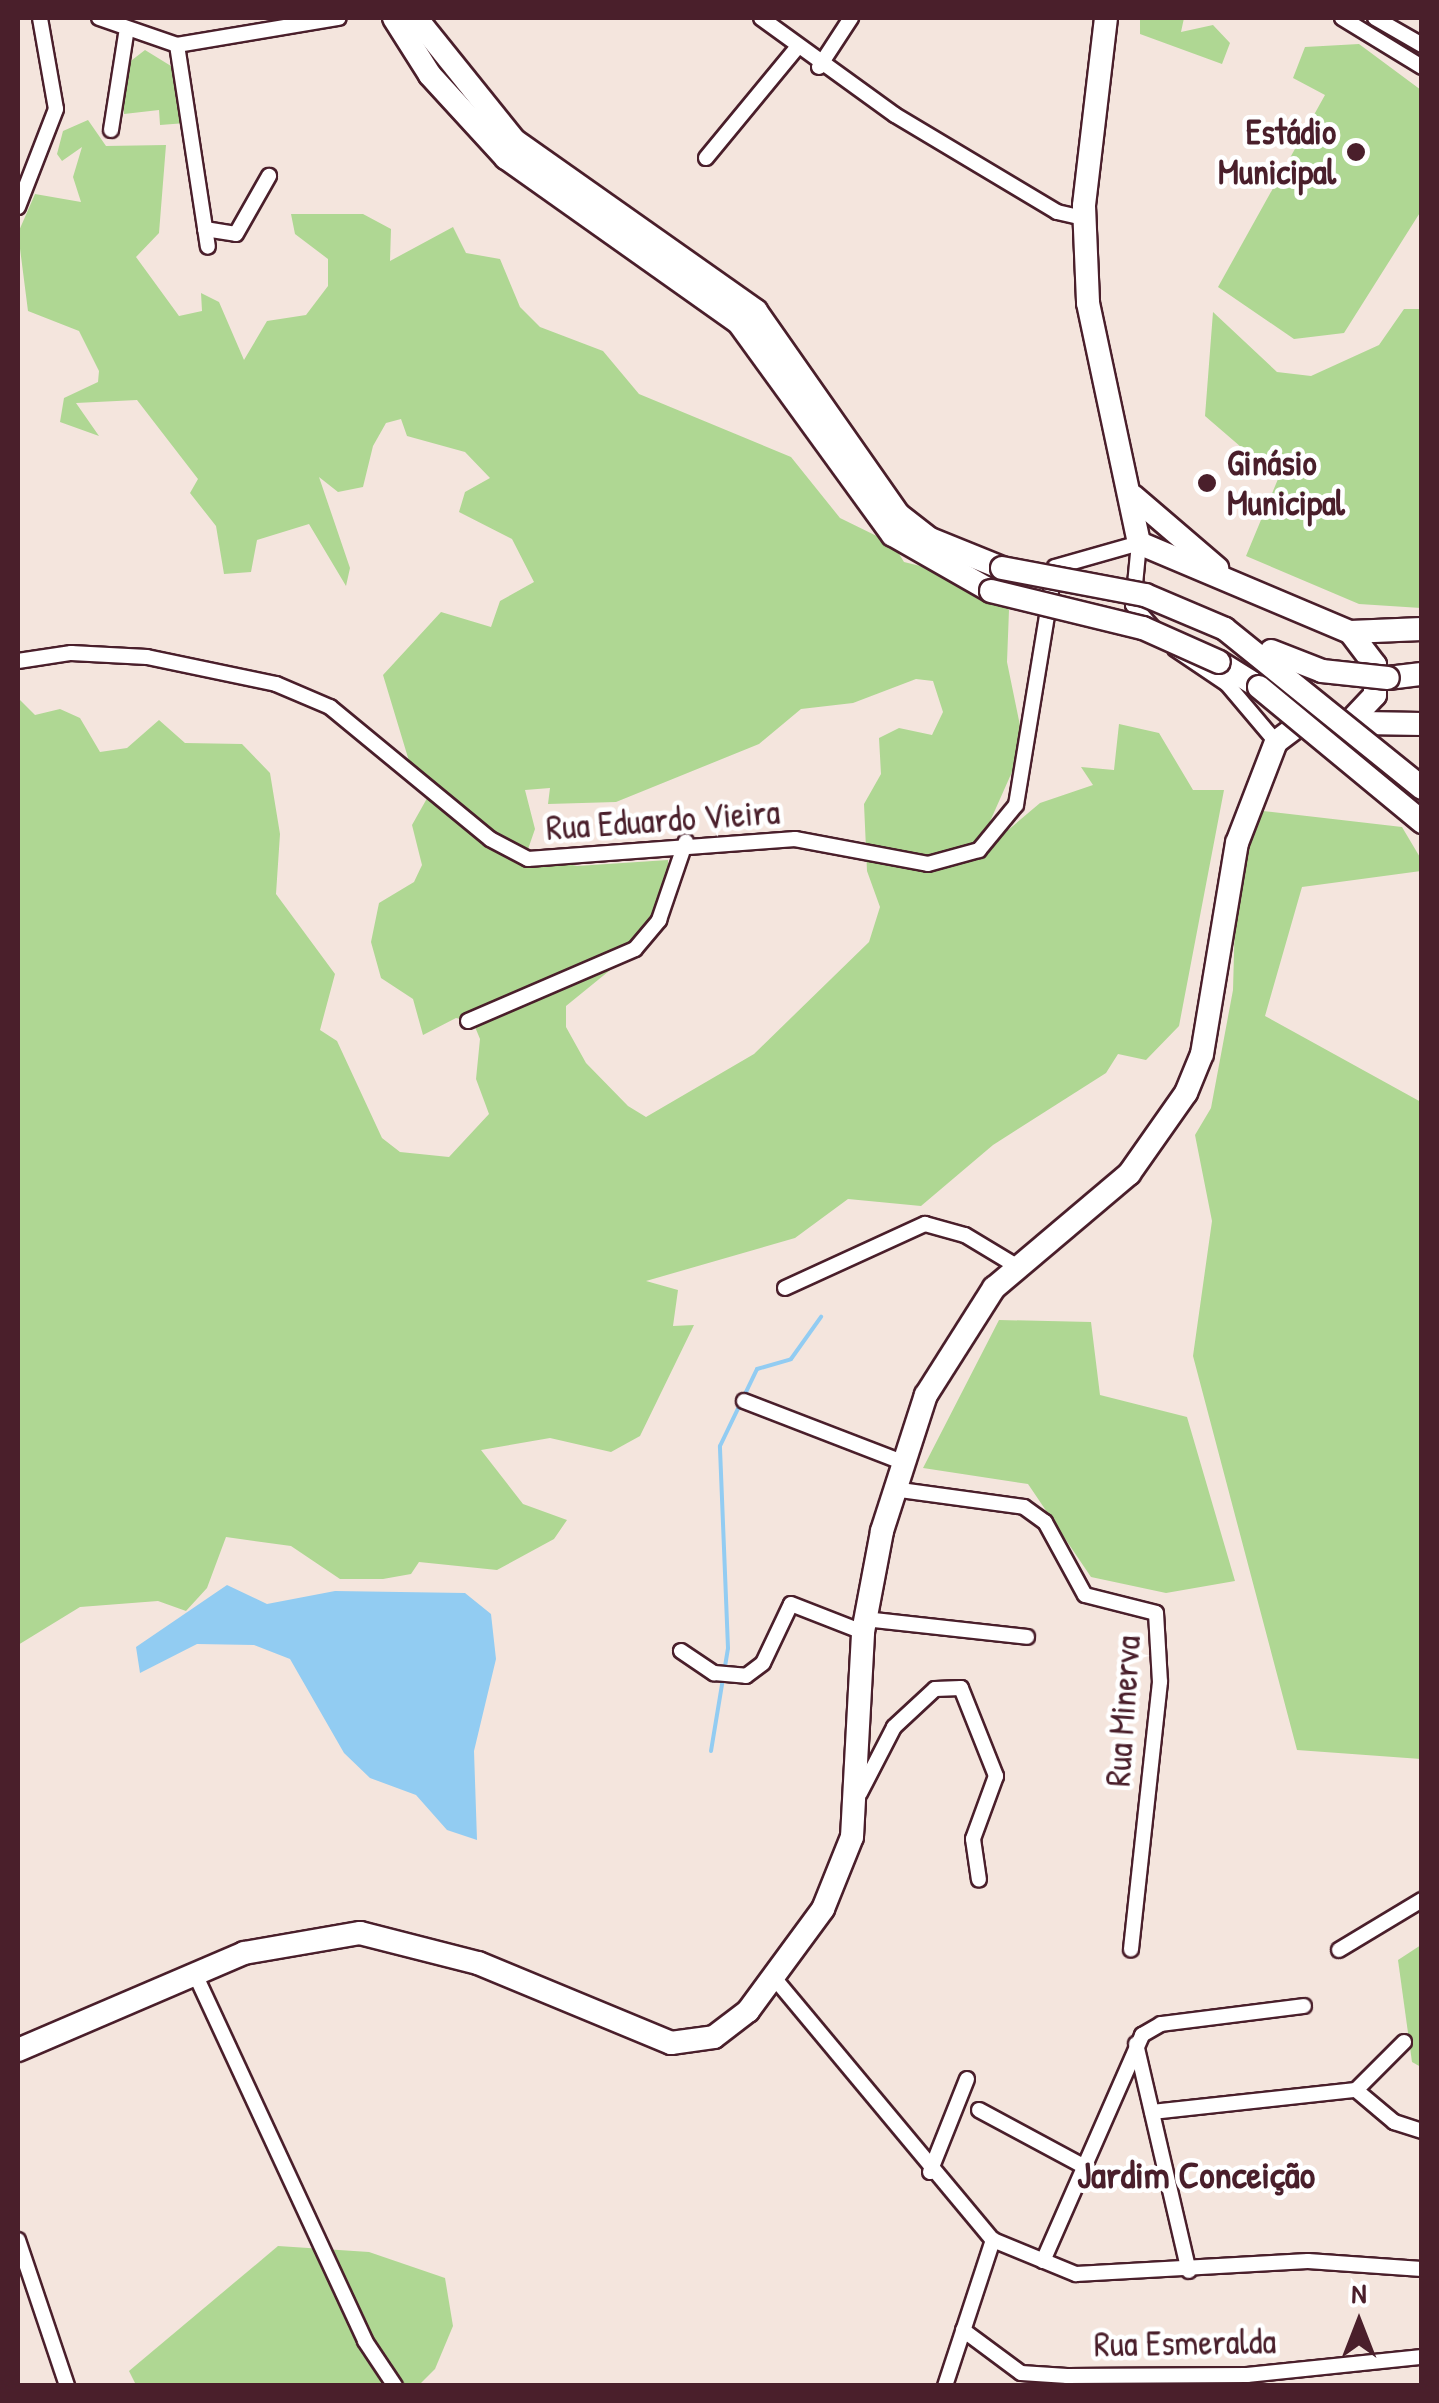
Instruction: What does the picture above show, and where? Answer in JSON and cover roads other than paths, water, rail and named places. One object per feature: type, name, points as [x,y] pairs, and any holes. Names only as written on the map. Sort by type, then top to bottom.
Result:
[{"type":"main road","points":[[1106,18],[1084,218],[1088,303],[1133,496],[1139,543],[1228,576],[1350,632],[1415,630]]},
{"type":"main road","points":[[408,23],[514,140],[682,250],[756,311],[899,515],[928,538],[1002,568],[1145,595],[1322,671],[1379,680],[1422,674]]},
{"type":"main road","points":[[408,23],[506,158],[738,322],[893,534],[990,590],[1143,628],[1219,662],[1334,742],[1422,822]]},
{"type":"main road","points":[[1133,496],[1228,576]]},
{"type":"main road","points":[[1225,629],[1422,788]]},
{"type":"main road","points":[[1344,728],[1415,630]]},
{"type":"main road","points":[[1350,632],[1379,680],[1415,726]]},
{"type":"main road","points":[[18,2050],[194,1974],[283,1942],[360,1933],[409,1940],[628,2030],[692,2043],[731,2025],[776,1980],[842,1872],[856,1802],[864,1625],[893,1489],[958,1333],[1018,1267],[1129,1174],[1186,1092],[1202,1054],[1236,843],[1276,742],[1304,722],[1344,728],[1415,726]]},
{"type":"street","points":[[18,207],[56,109],[40,18]]},
{"type":"street","points":[[99,18],[126,34],[177,45],[339,18]]},
{"type":"street","points":[[761,18],[819,67],[1057,212],[1084,218]]},
{"type":"street","points":[[819,67],[850,18]]},
{"type":"street","points":[[1342,18],[1422,66]]},
{"type":"street","points":[[1375,18],[1422,45]]},
{"type":"street","points":[[110,130],[126,34]]},
{"type":"street","points":[[177,45],[208,248]]},
{"type":"street","points":[[706,158],[796,49]]},
{"type":"street","points":[[206,229],[236,234],[269,176]]},
{"type":"street","points":[[1139,543],[1133,605],[1187,660],[1228,684],[1276,742]]},
{"type":"street","name":"Rua Eduardo Vieira","points":[[18,661],[147,657],[276,684],[330,706],[490,839],[528,859],[686,841],[794,840],[928,864],[979,850],[1016,805],[1026,778],[1055,567],[1139,543]]},
{"type":"street","points":[[468,1021],[635,949],[659,920],[686,841]]},
{"type":"street","points":[[785,1288],[925,1224],[966,1235],[1018,1267]]},
{"type":"street","points":[[744,1401],[902,1462]]},
{"type":"street","name":"Rua Minerva","points":[[893,1489],[1024,1507],[1045,1522],[1085,1595],[1156,1613],[1160,1682],[1131,1949]]},
{"type":"street","points":[[682,1651],[714,1673],[736,1678],[762,1663],[787,1605],[864,1625],[1027,1638]]},
{"type":"street","points":[[856,1802],[894,1728],[935,1689],[961,1688],[996,1776],[973,1839],[980,1880]]},
{"type":"street","points":[[1339,1950],[1422,1900]]},
{"type":"street","points":[[194,1974],[365,2341],[395,2386]]},
{"type":"street","points":[[776,1980],[839,2046],[930,2172],[994,2240],[1044,2262],[1107,2276],[1308,2262],[1420,2266]]},
{"type":"street","points":[[1044,2262],[1136,2043],[1161,2024],[1304,2006]]},
{"type":"street","points":[[1152,2112],[1356,2090],[1404,2042]]},
{"type":"street","points":[[1136,2043],[1189,2270]]},
{"type":"street","points":[[930,2172],[967,2079]]},
{"type":"street","points":[[1356,2090],[1394,2122],[1422,2131]]},
{"type":"street","points":[[1115,2094],[1147,2092]]},
{"type":"street","points":[[979,2110],[1084,2166]]},
{"type":"street","points":[[18,2240],[67,2386]]},
{"type":"street","points":[[945,2386],[994,2240]]},
{"type":"street","points":[[963,2330],[1021,2373],[1008,2386]]},
{"type":"street","name":"Rua Esmeralda","points":[[1021,2373],[1244,2380],[1422,2357]]},
{"type":"water","points":[[227,1585],[267,1604],[335,1591],[465,1593],[491,1614],[496,1659],[474,1751],[477,1840],[447,1830],[416,1795],[370,1778],[344,1753],[290,1659],[254,1645],[197,1644],[140,1673],[136,1647]]},
{"type":"waterway","points":[[711,1751],[728,1648],[720,1446],[757,1369],[791,1359],[821,1317]]},
{"type":"place","name":"Estádio Municipal","points":[[1356,152]]},
{"type":"place","name":"Ginásio Municipal","points":[[1207,483]]},
{"type":"district","name":"Jardim Conceição","points":[[1196,2175]]}]
